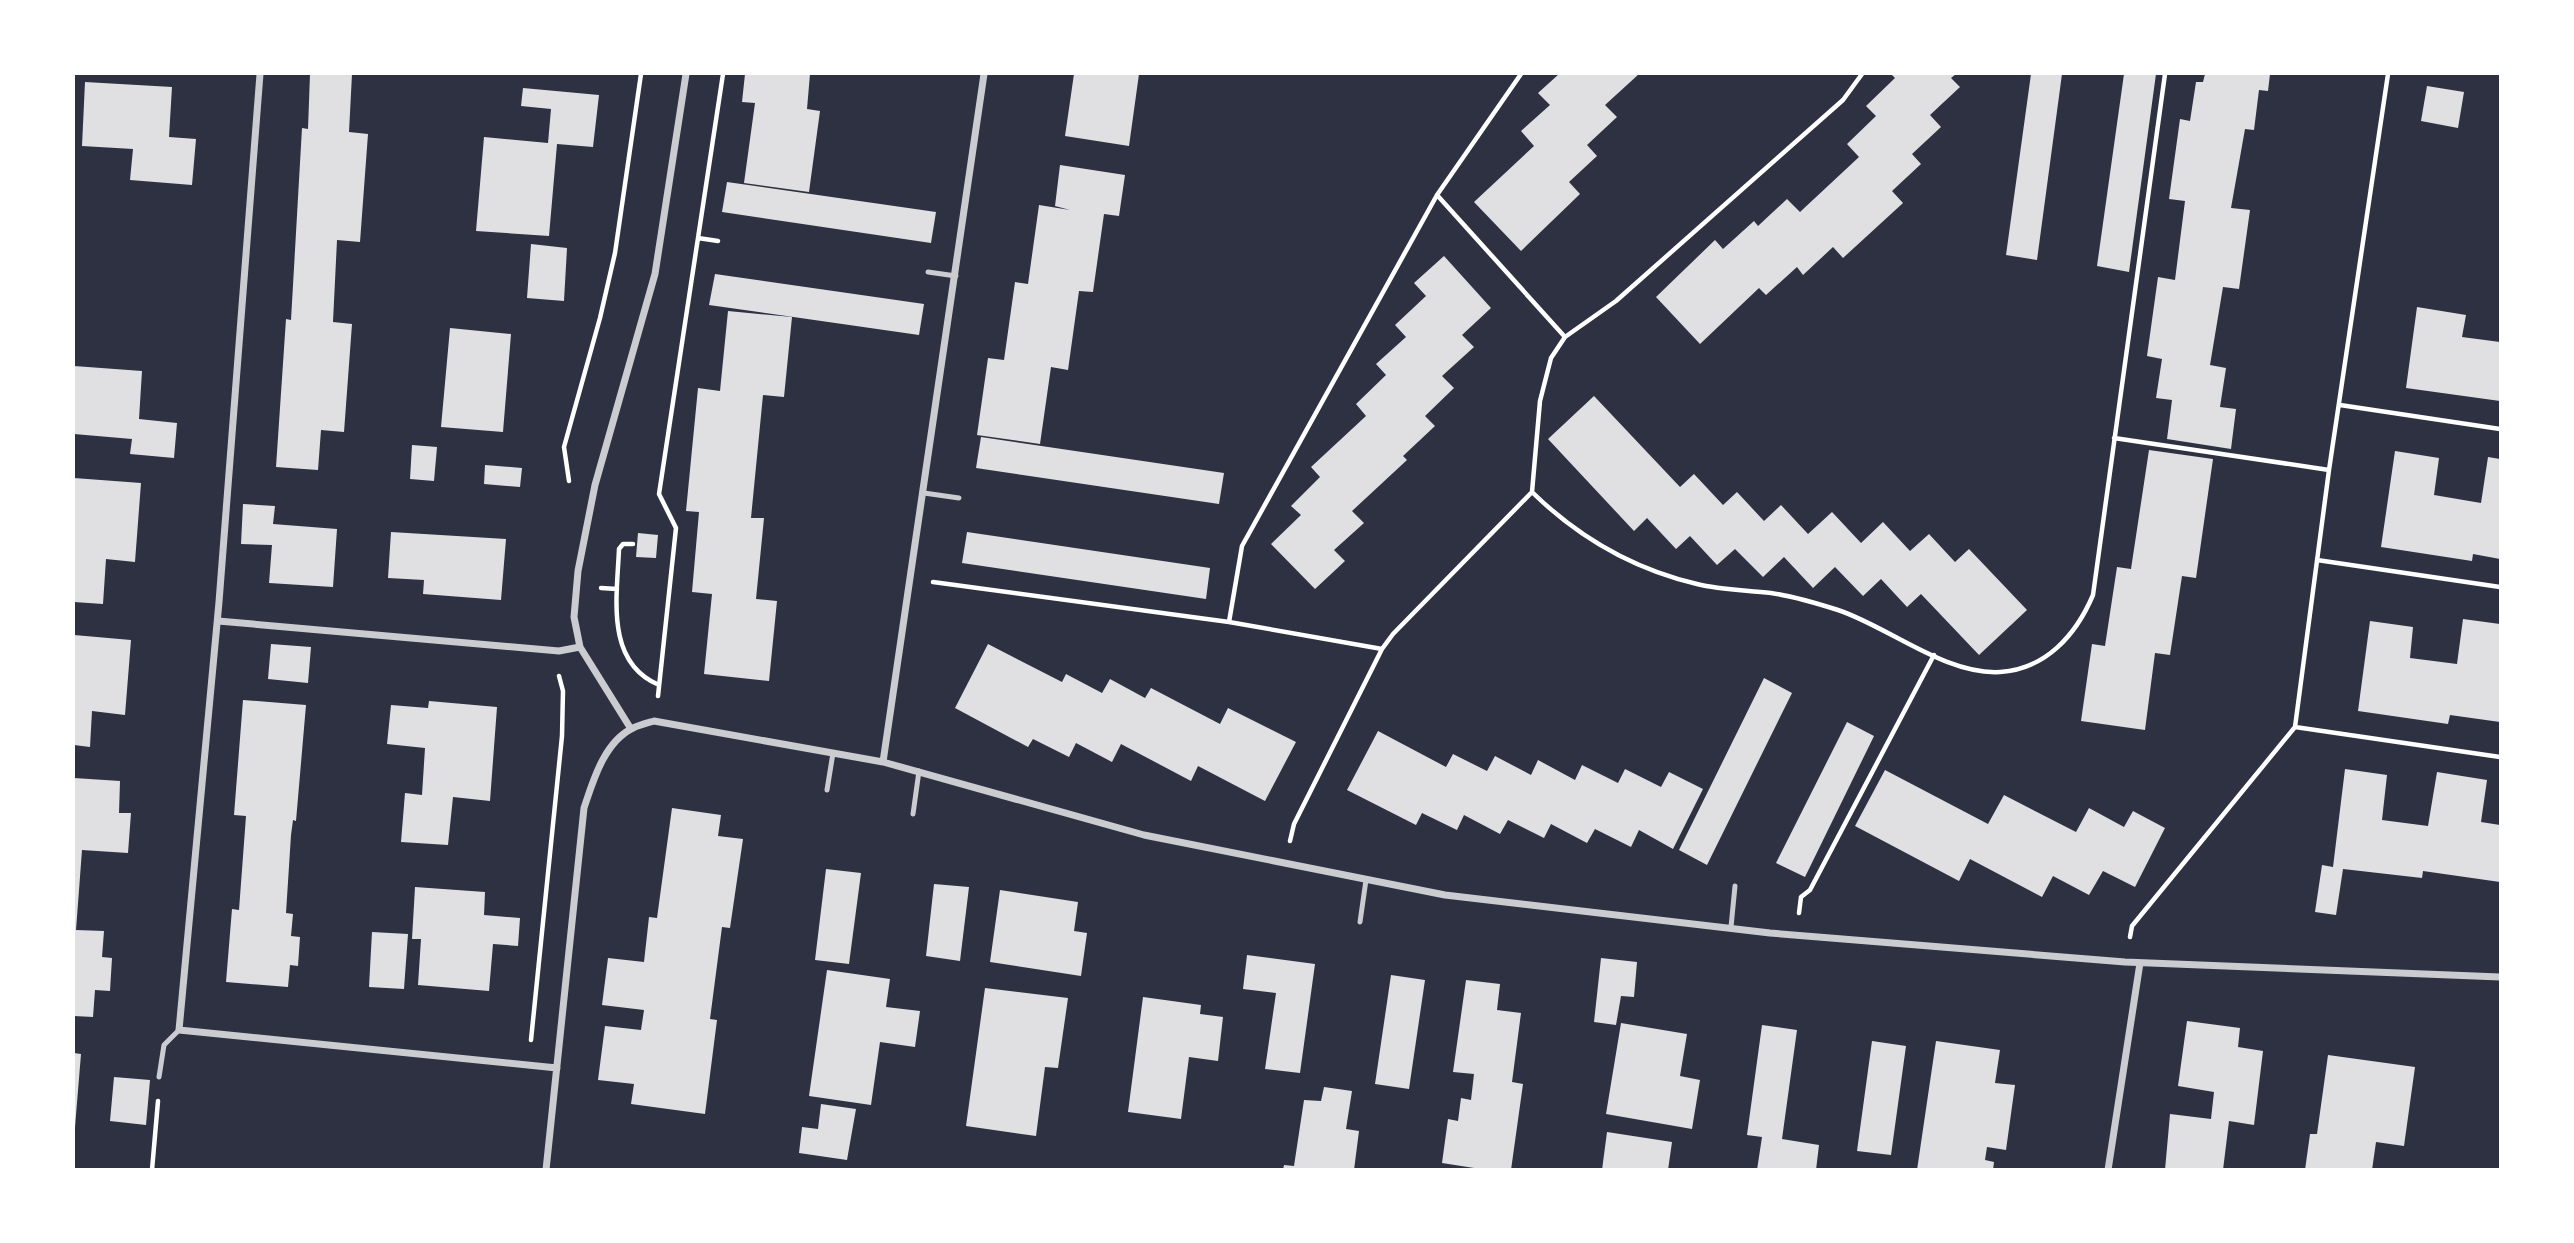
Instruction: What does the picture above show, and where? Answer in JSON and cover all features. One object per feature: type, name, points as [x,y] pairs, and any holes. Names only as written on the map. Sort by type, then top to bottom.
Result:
[{"type":"street","points":[[260,74],[218,621],[179,1030],[557,1068]]},
{"type":"street","points":[[631,729],[580,648],[574,617],[578,571],[595,485],[655,274],[686,74]]},
{"type":"street","points":[[883,762],[984,74]]},
{"type":"street","points":[[218,621],[559,651],[580,648]]},
{"type":"street","points":[[546,1170],[584,808],[593,779],[609,750],[631,729],[654,721],[883,762],[1144,835],[1445,895],[1796,935],[2125,962],[2501,977]]},
{"type":"street","points":[[2108,1170],[2140,962]]},
{"type":"lane","points":[[928,272],[956,276]]},
{"type":"lane","points":[[924,493],[959,498]]},
{"type":"lane","points":[[827,790],[833,753]]},
{"type":"lane","points":[[913,814],[919,771]]},
{"type":"lane","points":[[1360,922],[1366,880]]},
{"type":"lane","points":[[1731,927],[1735,886]]},
{"type":"lane","points":[[159,1077],[164,1045],[179,1030]]},
{"type":"path","points":[[654,721],[676,528],[659,494],[723,74]]},
{"type":"path","points":[[1229,622],[1242,546],[1437,195],[1521,74]]},
{"type":"path","points":[[1284,864],[1294,824],[1382,649],[1393,634],[1532,492],[1540,401],[1551,358],[1565,337],[1616,301],[1794,144],[1843,100],[1862,74]]},
{"type":"path","points":[[1532,492],[1560,519],[1596,544],[1631,561],[1698,584],[1773,593],[1830,608],[1934,655],[1983,672],[2015,670],[2046,657],[2072,633],[2084,616],[2093,595],[2165,74]]},
{"type":"path","points":[[2125,962],[2132,926],[2295,727],[2329,470],[2388,74]]},
{"type":"path","points":[[1437,195],[1565,337]]},
{"type":"path","points":[[698,238],[719,241]]},
{"type":"path","points":[[2340,405],[2501,429]]},
{"type":"path","points":[[2115,438],[2329,470]]},
{"type":"path","points":[[633,544],[623,544],[619,549],[618,630],[623,651],[634,669],[647,680],[659,685]]},
{"type":"path","points":[[2317,560],[2501,587]]},
{"type":"path","points":[[911,579],[1229,622],[1382,649]]},
{"type":"path","points":[[1796,935],[1801,897],[1810,890],[1934,655]]},
{"type":"path","points":[[2295,727],[2501,757]]},
{"type":"path","points":[[152,1170],[159,1077]]},
{"type":"building","points":[[310,74],[352,74],[349,132],[368,134],[360,242],[337,240],[333,322],[352,324],[344,432],[321,430],[318,470],[276,467],[286,319],[291,320],[302,128],[308,129]]},
{"type":"building","points":[[745,74],[810,74],[807,109],[820,111],[809,192],[744,183],[755,103],[742,102]]},
{"type":"building","points":[[1074,74],[1139,74],[1129,146],[1065,136]]},
{"type":"building","points":[[1559,74],[1639,74],[1605,105],[1617,117],[1587,145],[1597,156],[1569,182],[1580,194],[1521,251],[1474,202],[1534,146],[1521,131],[1550,105],[1538,93]]},
{"type":"building","points":[[1891,74],[1956,74],[1951,78],[1960,87],[1930,115],[1941,127],[1912,154],[1921,164],[1892,191],[1903,203],[1843,258],[1833,247],[1803,275],[1797,267],[1766,295],[1759,288],[1700,344],[1656,297],[1715,240],[1723,249],[1754,221],[1758,226],[1787,199],[1800,212],[1859,157],[1847,144],[1876,116],[1866,106],[1895,78]]},
{"type":"building","points":[[2031,74],[2062,74],[2037,260],[2006,255]]},
{"type":"building","points":[[2124,74],[2156,74],[2129,272],[2097,266]]},
{"type":"building","points":[[2205,74],[2270,74],[2268,91],[2259,90],[2254,130],[2245,129],[2231,208],[2250,210],[2239,289],[2223,287],[2210,365],[2226,368],[2220,407],[2236,409],[2231,449],[2167,439],[2172,400],[2156,398],[2162,359],[2147,356],[2158,277],[2175,280],[2185,201],[2169,199],[2180,119],[2190,121],[2196,82],[2203,82]]},
{"type":"building","points":[[85,82],[172,87],[169,137],[196,139],[192,185],[130,180],[133,149],[82,146]]},
{"type":"building","points":[[2427,86],[2464,92],[2458,128],[2421,121]]},
{"type":"building","points":[[523,88],[599,95],[593,147],[557,144],[549,236],[476,231],[484,137],[548,143],[551,109],[521,106]]},
{"type":"building","points":[[1060,165],[1125,175],[1119,216],[1104,214],[1093,292],[1079,291],[1068,370],[1051,367],[1040,444],[977,435],[988,358],[1004,360],[1015,282],[1028,284],[1039,205],[1070,210],[1055,206]]},
{"type":"building","points":[[727,182],[936,212],[931,243],[722,212]]},
{"type":"building","points":[[531,244],[567,248],[564,301],[527,298]]},
{"type":"building","points":[[1444,256],[1491,308],[1462,335],[1474,347],[1442,376],[1454,388],[1425,416],[1435,426],[1403,456],[1407,460],[1352,511],[1364,523],[1334,550],[1345,561],[1315,589],[1271,544],[1301,515],[1291,506],[1320,477],[1311,467],[1366,416],[1356,404],[1386,375],[1376,364],[1406,337],[1395,325],[1426,296],[1414,283]]},
{"type":"building","points":[[715,274],[924,304],[919,335],[709,305]]},
{"type":"building","points":[[2417,307],[2466,315],[2462,337],[2500,342],[2500,401],[2406,388]]},
{"type":"building","points":[[728,311],[792,317],[784,397],[763,395],[751,518],[764,518],[756,599],[777,601],[769,681],[704,674],[712,594],[692,592],[699,512],[686,511],[698,388],[720,391]]},
{"type":"building","points":[[450,328],[511,334],[503,432],[441,427]]},
{"type":"building","points":[[74,366],[142,371],[139,419],[177,423],[174,458],[130,454],[132,439],[74,434]]},
{"type":"building","points":[[1594,396],[1680,487],[1694,474],[1723,505],[1737,492],[1764,521],[1781,505],[1808,534],[1832,512],[1861,543],[1883,522],[1910,551],[1929,534],[1955,562],[1969,549],[2027,610],[1979,655],[1921,594],[1907,607],[1881,579],[1863,596],[1835,567],[1813,588],[1784,557],[1763,577],[1735,549],[1717,565],[1690,536],[1676,549],[1647,518],[1634,531],[1548,439]]},
{"type":"building","points":[[981,437],[1224,473],[1219,504],[976,468]]},
{"type":"building","points":[[412,445],[437,447],[434,481],[410,479]]},
{"type":"building","points":[[2149,450],[2213,459],[2196,578],[2182,576],[2170,655],[2155,653],[2145,730],[2081,721],[2092,644],[2105,646],[2117,567],[2131,569]]},
{"type":"building","points":[[2395,451],[2439,458],[2434,495],[2481,503],[2488,457],[2500,459],[2500,559],[2473,554],[2472,561],[2381,547]]},
{"type":"building","points":[[485,465],[522,468],[520,487],[484,484]]},
{"type":"building","points":[[74,478],[141,483],[135,562],[106,559],[103,604],[74,602]]},
{"type":"building","points":[[243,504],[275,506],[273,524],[337,529],[333,587],[269,583],[272,545],[241,544]]},
{"type":"building","points":[[391,532],[506,539],[501,600],[423,594],[424,580],[388,578]]},
{"type":"building","points":[[967,532],[1210,568],[1206,599],[962,563]]},
{"type":"building","points":[[638,533],[658,535],[656,558],[636,557]]},
{"type":"building","points":[[2463,619],[2500,624],[2500,722],[2450,715],[2448,724],[2358,711],[2370,621],[2413,627],[2410,658],[2457,664]]},
{"type":"building","points":[[74,635],[131,640],[125,715],[92,711],[90,747],[74,745]]},
{"type":"building","points":[[271,644],[311,647],[308,683],[268,679]]},
{"type":"building","points":[[988,644],[1062,682],[1066,674],[1102,693],[1110,679],[1145,698],[1151,688],[1220,724],[1228,708],[1296,742],[1265,801],[1198,766],[1191,781],[1121,744],[1112,762],[1076,743],[1069,757],[1033,739],[1028,747],[955,708]]},
{"type":"building","points":[[1764,678],[1792,693],[1707,865],[1679,850]]},
{"type":"building","points":[[243,700],[306,705],[296,821],[293,820],[291,835],[286,913],[293,914],[291,936],[300,937],[298,966],[290,965],[288,987],[226,982],[232,909],[239,910],[246,816],[234,815]]},
{"type":"building","points":[[429,701],[497,707],[490,801],[453,797],[448,845],[401,842],[405,793],[422,795],[425,748],[387,744],[391,705],[428,708]]},
{"type":"building","points":[[1847,722],[1874,736],[1805,877],[1776,863]]},
{"type":"building","points":[[1378,731],[1446,767],[1453,754],[1487,771],[1495,756],[1531,775],[1538,760],[1575,780],[1582,765],[1618,783],[1625,769],[1661,787],[1669,772],[1703,789],[1673,849],[1639,830],[1631,847],[1595,829],[1587,843],[1551,824],[1544,838],[1508,820],[1500,834],[1464,815],[1457,830],[1422,813],[1416,825],[1347,790]]},
{"type":"building","points":[[2345,769],[2387,775],[2382,820],[2428,826],[2437,772],[2487,780],[2481,822],[2500,825],[2500,882],[2423,871],[2422,878],[2343,869],[2336,915],[2315,912],[2322,865],[2333,867]]},
{"type":"building","points":[[1885,770],[1988,824],[2004,795],[2076,832],[2089,808],[2124,827],[2133,811],[2165,828],[2135,887],[2103,871],[2089,895],[2053,876],[2042,897],[1970,859],[1959,881],[1855,826]]},
{"type":"building","points":[[74,778],[120,781],[119,813],[131,813],[128,853],[82,850],[76,930],[104,931],[102,957],[112,958],[110,991],[95,990],[93,1017],[74,1016]]},
{"type":"building","points":[[672,808],[721,815],[718,836],[743,839],[730,928],[722,927],[710,1019],[717,1020],[705,1114],[631,1104],[634,1084],[598,1080],[605,1026],[641,1030],[644,1010],[602,1005],[608,958],[644,962],[649,917],[657,918]]},
{"type":"building","points":[[826,869],[861,873],[849,964],[815,960]]},
{"type":"building","points":[[934,884],[969,887],[960,961],[926,956]]},
{"type":"building","points":[[415,887],[485,892],[484,915],[520,918],[518,946],[493,944],[489,991],[418,985],[421,939],[412,939]]},
{"type":"building","points":[[1000,890],[1078,902],[1074,931],[1087,933],[1081,976],[990,962]]},
{"type":"building","points":[[372,932],[408,934],[404,989],[369,987]]},
{"type":"building","points":[[1247,955],[1315,964],[1300,1073],[1265,1069],[1276,993],[1243,989]]},
{"type":"building","points":[[1601,958],[1637,962],[1634,997],[1621,996],[1616,1025],[1594,1022]]},
{"type":"building","points":[[827,970],[890,979],[886,1007],[920,1011],[915,1047],[880,1042],[871,1105],[809,1096]]},
{"type":"building","points":[[1391,975],[1425,980],[1409,1089],[1375,1084]]},
{"type":"building","points":[[1466,980],[1500,984],[1497,1010],[1521,1013],[1512,1082],[1523,1084],[1511,1170],[1487,1170],[1442,1163],[1448,1119],[1458,1121],[1461,1098],[1471,1100],[1474,1074],[1453,1072]]},
{"type":"building","points":[[985,988],[1068,998],[1058,1068],[1045,1067],[1036,1136],[966,1126]]},
{"type":"building","points":[[1143,997],[1201,1005],[1200,1014],[1223,1017],[1218,1061],[1189,1057],[1181,1119],[1128,1112]]},
{"type":"building","points":[[2187,1021],[2240,1028],[2238,1047],[2263,1051],[2254,1125],[2229,1121],[2223,1170],[2165,1170],[2170,1114],[2211,1119],[2214,1092],[2178,1086]]},
{"type":"building","points":[[1621,1023],[1687,1034],[1680,1076],[1700,1080],[1692,1129],[1606,1114]]},
{"type":"building","points":[[1762,1025],[1797,1030],[1782,1139],[1819,1145],[1816,1170],[1757,1170],[1762,1137],[1747,1135]]},
{"type":"building","points":[[1872,1041],[1906,1046],[1891,1155],[1857,1151]]},
{"type":"building","points":[[1936,1041],[2000,1050],[1995,1083],[2015,1085],[2006,1150],[1987,1147],[1985,1160],[1994,1162],[1993,1170],[1917,1170]]},
{"type":"building","points":[[74,1053],[81,1054],[75,1127],[74,1127]]},
{"type":"building","points":[[2328,1055],[2415,1067],[2404,1146],[2376,1142],[2372,1170],[2305,1170],[2310,1134],[2317,1134]]},
{"type":"building","points":[[114,1077],[150,1080],[146,1125],[110,1121]]},
{"type":"building","points":[[1324,1087],[1352,1091],[1346,1129],[1359,1131],[1354,1170],[1283,1170],[1284,1165],[1294,1166],[1304,1100],[1321,1101]]},
{"type":"building","points":[[821,1104],[856,1109],[847,1160],[799,1153],[802,1127],[818,1129]]},
{"type":"building","points":[[1607,1132],[1672,1142],[1668,1170],[1602,1170]]}]
